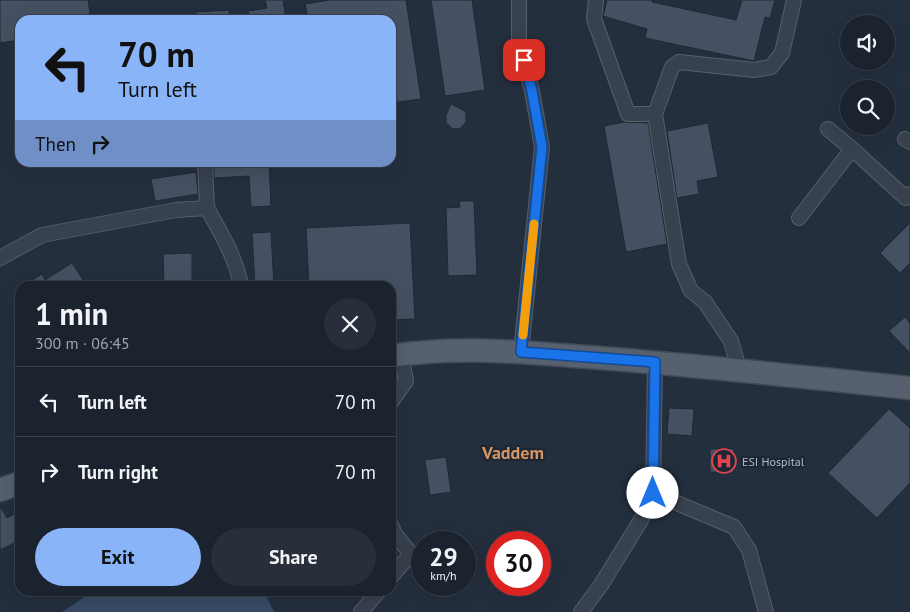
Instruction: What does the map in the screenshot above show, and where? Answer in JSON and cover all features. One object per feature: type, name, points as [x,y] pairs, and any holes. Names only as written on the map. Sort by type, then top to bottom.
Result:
[{"type":"main road","points":[[396,355],[440,351],[491,350],[739,369],[910,388]]},
{"type":"main road","points":[[0,490],[15,485]]},
{"type":"street","points":[[519,0],[520,44],[532,91],[542,147],[521,352]]},
{"type":"street","points":[[596,0],[594,19],[628,114],[655,114]]},
{"type":"street","points":[[739,369],[731,341],[706,302],[691,291],[679,264],[655,114],[672,67],[678,62],[754,70],[771,67],[782,53],[794,0]]},
{"type":"street","points":[[828,129],[906,198],[910,194]]},
{"type":"street","points":[[799,218],[852,149]]},
{"type":"street","points":[[205,167],[207,208],[228,245],[240,281]]},
{"type":"street","points":[[0,258],[42,235],[176,210],[207,208]]},
{"type":"street","points":[[396,355],[406,381],[396,395]]},
{"type":"street","points":[[580,612],[601,585],[641,520],[653,493],[655,362]]},
{"type":"street","points":[[653,493],[734,527],[748,550],[766,612]]},
{"type":"street","points":[[396,535],[411,554],[396,571]]},
{"type":"street","points":[[361,612],[375,596]]},
{"type":"water","points":[[86,596],[266,596],[274,612],[62,612]]},
{"type":"building","points":[[0,0],[88,0],[90,15],[15,15],[15,41],[0,43]]},
{"type":"building","points":[[265,0],[283,0],[285,15],[249,15],[248,11],[267,8]]},
{"type":"building","points":[[329,0],[406,0],[421,99],[396,102],[396,15],[307,15],[305,4]]},
{"type":"building","points":[[431,0],[472,0],[485,90],[445,96]]},
{"type":"building","points":[[607,0],[652,0],[652,2],[736,20],[742,0],[775,0],[770,18],[765,17],[754,61],[645,38],[647,29],[603,16]]},
{"type":"building","points":[[229,10],[230,15],[196,15],[196,12]]},
{"type":"building","points":[[451,104],[466,113],[466,122],[461,128],[453,129],[446,123],[446,115]]},
{"type":"building","points":[[625,122],[648,123],[667,244],[626,252],[604,126]]},
{"type":"building","points":[[708,123],[718,177],[697,181],[699,194],[677,198],[667,131]]},
{"type":"building","points":[[214,167],[269,167],[271,206],[251,207],[249,176],[214,178]]},
{"type":"building","points":[[196,172],[198,194],[155,201],[151,179]]},
{"type":"building","points":[[459,201],[474,201],[477,275],[448,276],[446,208],[460,207]]},
{"type":"building","points":[[410,223],[415,319],[396,320],[396,281],[309,281],[306,228]]},
{"type":"building","points":[[910,223],[910,263],[900,273],[880,253]]},
{"type":"building","points":[[271,232],[274,281],[255,281],[252,233]]},
{"type":"building","points":[[192,253],[192,281],[164,281],[163,254]]},
{"type":"building","points":[[72,263],[84,281],[31,281],[42,274],[45,280]]},
{"type":"building","points":[[905,317],[910,323],[910,353],[889,331]]},
{"type":"building","points":[[669,408],[694,409],[692,436],[667,434]]},
{"type":"building","points":[[889,409],[910,428],[910,483],[877,518],[828,473]]},
{"type":"building","points":[[710,449],[734,449],[733,473],[710,472]]},
{"type":"building","points":[[446,457],[451,492],[430,495],[425,460]]},
{"type":"building","points":[[0,506],[7,518],[15,514],[15,542],[0,550]]},
{"type":"slow traffic","points":[[523,335],[534,224]]},
{"type":"place","name":"ESI Hospital","points":[[724,461]]},
{"type":"district","name":"Vaddem","points":[[513,452]]},
{"type":"route","points":[[524,60],[532,91],[542,147],[521,352],[655,362],[652,454],[653,493]]}]
